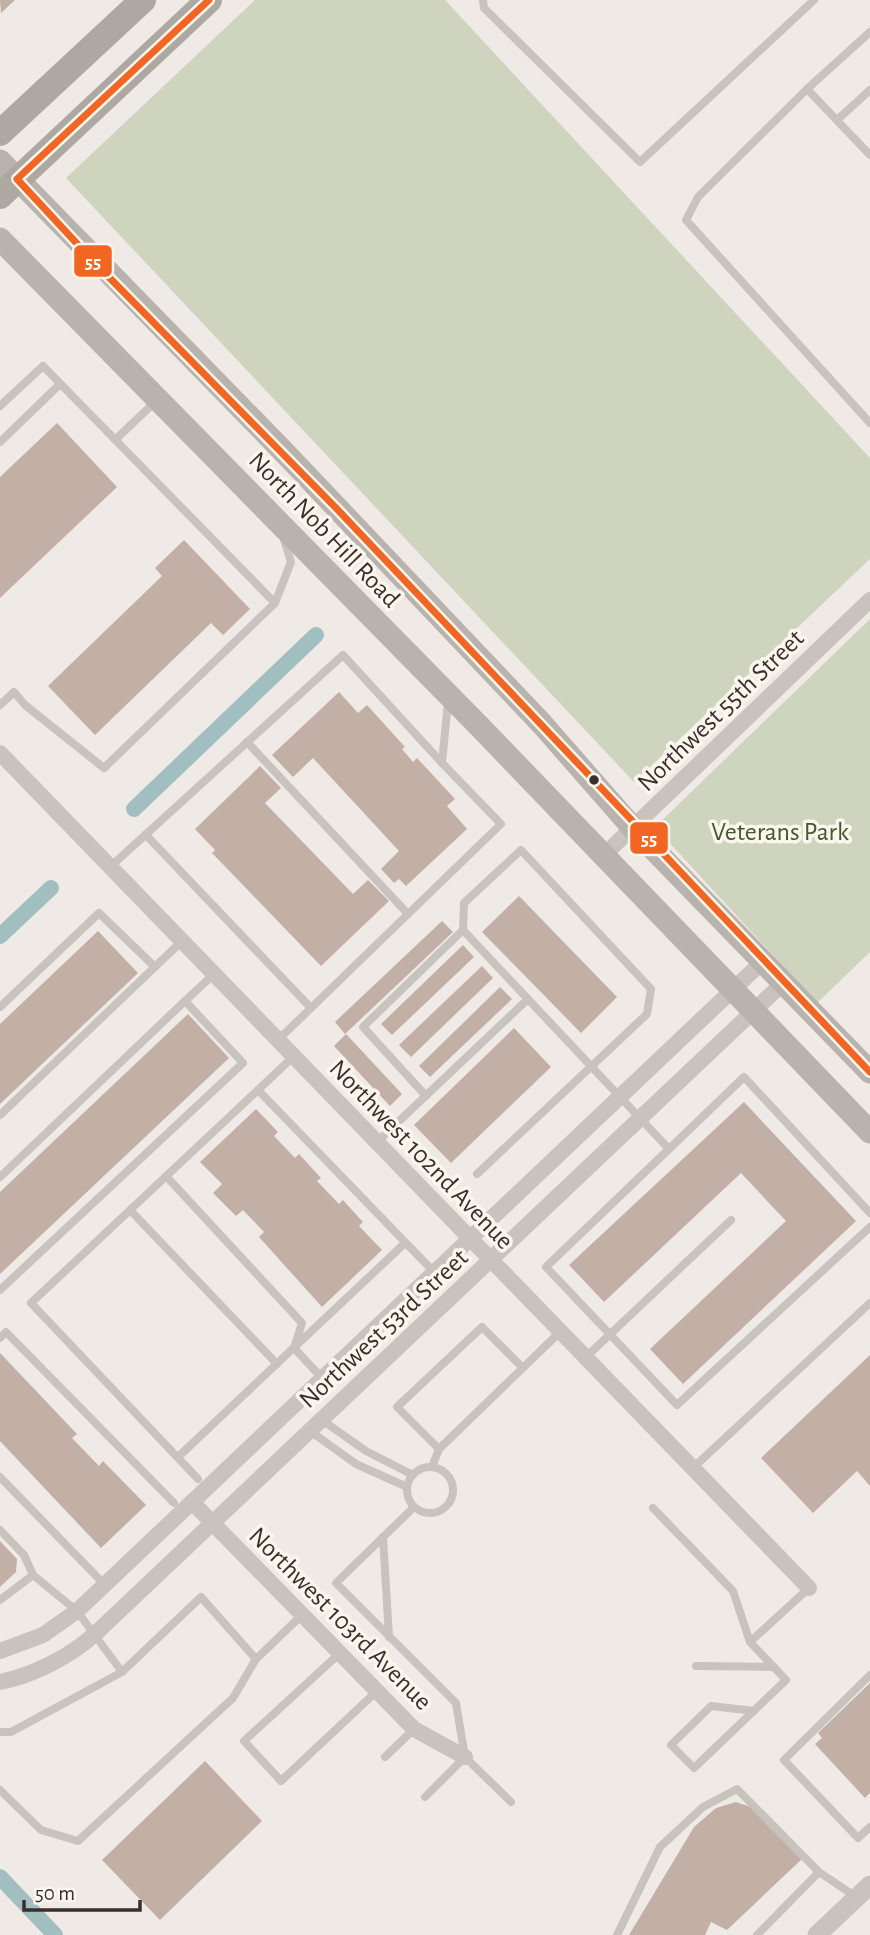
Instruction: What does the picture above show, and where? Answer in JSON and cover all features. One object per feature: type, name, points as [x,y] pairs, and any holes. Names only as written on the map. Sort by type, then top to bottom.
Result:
[{"type":"highway","points":[[0,133],[143,0]]},
{"type":"highway","points":[[6,179],[209,0]]},
{"type":"main road","name":"North Nob Hill Road","points":[[6,179],[282,450],[542,724],[633,828],[761,963],[870,1072]]},
{"type":"main road","name":"North Nob Hill Road","points":[[0,239],[604,855],[870,1132]]},
{"type":"street","name":"Northwest 55th Street","points":[[604,855],[870,600]]},
{"type":"street","name":"Northwest 102nd Avenue","points":[[0,753],[809,1588]]},
{"type":"street","name":"Northwest 53rd Street","points":[[0,1651],[43,1635],[77,1611],[761,963]]},
{"type":"street","name":"Northwest 53rd Street","points":[[0,1682],[41,1668],[82,1646],[782,984]]},
{"type":"street","name":"Northwest 103rd Avenue","points":[[192,1502],[414,1729],[466,1757]]},
{"type":"street","points":[[817,1935],[863,1891]]},
{"type":"lane","points":[[483,0],[484,8],[640,162],[814,0]]},
{"type":"lane","points":[[870,32],[807,89],[698,197],[686,220],[870,424]]},
{"type":"lane","points":[[807,89],[870,155]]},
{"type":"lane","points":[[837,120],[870,90]]},
{"type":"lane","points":[[0,406],[43,366],[275,603]]},
{"type":"lane","points":[[0,442],[60,384]]},
{"type":"lane","points":[[115,440],[158,399]]},
{"type":"lane","points":[[0,705],[14,692],[25,705],[104,768],[275,603],[291,562],[279,523]]},
{"type":"lane","points":[[110,867],[343,655],[501,824],[278,1040]]},
{"type":"lane","points":[[442,763],[448,695]]},
{"type":"lane","points":[[247,742],[408,914]]},
{"type":"lane","points":[[146,835],[311,1008]]},
{"type":"lane","points":[[426,1096],[363,1027],[463,930],[464,903],[521,850],[651,989],[647,1014],[477,1174]]},
{"type":"lane","points":[[0,1007],[99,913],[155,967]]},
{"type":"lane","points":[[463,930],[669,1149]]},
{"type":"lane","points":[[0,1115],[182,941]]},
{"type":"lane","points":[[0,1177],[214,974]]},
{"type":"lane","points":[[377,1142],[528,999]]},
{"type":"lane","points":[[0,1290],[243,1063],[185,1001]]},
{"type":"lane","points":[[198,1479],[31,1303],[294,1056]]},
{"type":"lane","points":[[870,1213],[744,1077],[546,1266],[677,1405],[870,1227]]},
{"type":"lane","points":[[258,1090],[434,1272]]},
{"type":"lane","points":[[166,1176],[302,1323],[294,1348]]},
{"type":"lane","points":[[130,1210],[277,1364]]},
{"type":"lane","points":[[586,1357],[731,1220]]},
{"type":"lane","points":[[178,1457],[405,1242]]},
{"type":"lane","points":[[694,1467],[870,1303]]},
{"type":"lane","points":[[439,1450],[397,1408],[482,1327],[523,1368]]},
{"type":"lane","points":[[414,1507],[407,1487],[413,1475],[432,1468],[439,1450],[561,1331]]},
{"type":"lane","points":[[0,1338],[6,1332],[174,1503]]},
{"type":"lane","points":[[294,1348],[322,1378]]},
{"type":"lane","points":[[316,1426],[413,1475]]},
{"type":"lane","points":[[316,1426],[356,1464],[407,1487]]},
{"type":"lane","points":[[414,1507],[434,1513],[451,1500],[450,1479],[432,1468]]},
{"type":"lane","points":[[0,1477],[104,1584]]},
{"type":"lane","points":[[414,1507],[336,1583],[456,1703],[466,1757],[512,1802]]},
{"type":"lane","points":[[653,1508],[733,1591],[750,1642],[786,1680],[754,1711],[694,1768],[671,1745],[712,1706],[754,1711]]},
{"type":"lane","points":[[0,1530],[24,1555],[33,1575],[77,1611],[122,1672]]},
{"type":"lane","points":[[383,1537],[389,1637]]},
{"type":"lane","points":[[0,1600],[33,1575]]},
{"type":"lane","points":[[750,1642],[809,1588]]},
{"type":"lane","points":[[0,1732],[11,1732],[122,1672],[201,1597],[256,1658]]},
{"type":"lane","points":[[0,1790],[41,1830],[78,1841],[233,1698],[256,1658],[302,1615]]},
{"type":"lane","points":[[340,1653],[243,1741],[281,1781],[377,1691]]},
{"type":"lane","points":[[696,1666],[774,1667]]},
{"type":"lane","points":[[870,1675],[784,1760],[858,1838],[870,1827]]},
{"type":"lane","points":[[384,1757],[414,1729]]},
{"type":"lane","points":[[425,1797],[466,1757]]},
{"type":"lane","points":[[617,1935],[660,1847],[703,1807],[737,1789],[819,1872],[863,1891]]},
{"type":"lane","points":[[757,1935],[819,1872]]},
{"type":"green space","points":[[255,0],[445,0],[870,458],[870,559],[634,782],[66,178]]},
{"type":"green space","name":"Veterans Park","points":[[870,619],[870,952],[817,1003],[655,827]]},
{"type":"building","points":[[0,0],[15,0],[1,13]]},
{"type":"building","points":[[57,423],[117,487],[0,598],[0,477]]},
{"type":"building","points":[[184,540],[250,609],[223,635],[211,623],[95,735],[48,686],[162,576],[155,568]]},
{"type":"building","points":[[339,692],[358,713],[367,705],[405,747],[402,749],[413,762],[417,758],[455,799],[447,806],[467,829],[406,886],[399,879],[394,883],[381,869],[399,851],[313,758],[293,777],[272,755]]},
{"type":"building","points":[[260,766],[281,788],[265,803],[353,894],[368,880],[389,901],[321,966],[212,853],[215,850],[195,829]]},
{"type":"building","points":[[519,896],[617,997],[581,1033],[482,932]]},
{"type":"building","points":[[442,921],[453,932],[345,1034],[335,1022]]},
{"type":"building","points":[[98,931],[138,973],[0,1104],[0,1024]]},
{"type":"building","points":[[463,945],[474,957],[392,1035],[381,1024]]},
{"type":"building","points":[[482,966],[493,978],[411,1057],[399,1045]]},
{"type":"building","points":[[500,987],[512,999],[430,1077],[419,1066]]},
{"type":"building","points":[[188,1014],[229,1058],[0,1274],[0,1192]]},
{"type":"building","points":[[514,1028],[551,1067],[451,1163],[414,1125]]},
{"type":"building","points":[[346,1034],[402,1094],[390,1106],[334,1046]]},
{"type":"building","points":[[744,1102],[856,1221],[683,1384],[650,1349],[786,1221],[741,1173],[604,1302],[569,1265]]},
{"type":"building","points":[[256,1109],[278,1132],[274,1136],[295,1158],[299,1154],[321,1178],[317,1181],[339,1204],[343,1200],[363,1222],[359,1226],[382,1250],[322,1307],[259,1237],[264,1232],[243,1210],[236,1216],[213,1193],[222,1184],[200,1162]]},
{"type":"building","points":[[0,1353],[77,1434],[72,1438],[99,1466],[103,1461],[146,1505],[101,1548],[0,1441]]},
{"type":"building","points":[[870,1355],[870,1486],[857,1471],[813,1513],[761,1458]]},
{"type":"building","points":[[0,1541],[17,1559],[16,1572],[0,1587]]},
{"type":"building","points":[[870,1683],[870,1793],[865,1798],[815,1744],[822,1738],[818,1733]]},
{"type":"building","points":[[205,1761],[262,1821],[160,1920],[102,1860]]},
{"type":"building","points":[[736,1802],[754,1808],[803,1858],[727,1930],[711,1922],[705,1935],[629,1935],[694,1827],[716,1808]]},
{"type":"waterway","points":[[134,809],[316,635]]},
{"type":"waterway","points":[[0,936],[51,888]]},
{"type":"waterway","points":[[0,1877],[55,1935]]},
{"type":"transit line","name":"55","points":[[209,0],[17,179],[95,263],[337,509],[870,1072]]}]
